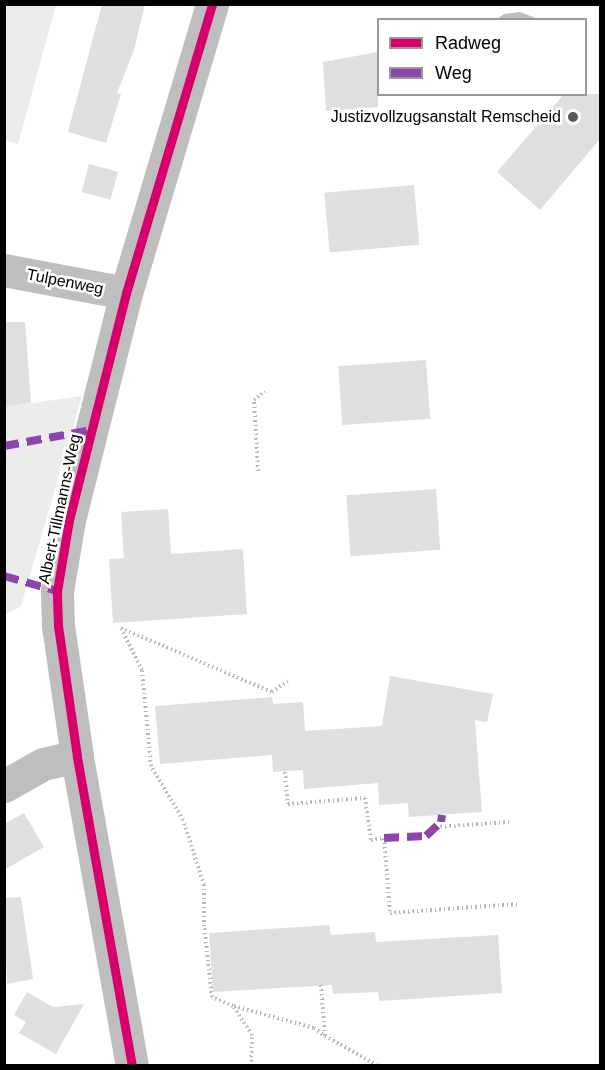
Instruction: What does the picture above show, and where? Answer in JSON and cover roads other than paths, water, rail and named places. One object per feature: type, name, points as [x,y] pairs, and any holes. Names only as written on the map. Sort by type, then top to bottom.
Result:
[{"type":"street","name":"Albert-Tillmanns-Weg","points":[[132,1065],[76,756],[58,625],[57,591],[69,520],[126,293],[212,4]]},
{"type":"street","name":"Tulpenweg","points":[[4,270],[126,293]]},
{"type":"street","points":[[4,786],[43,764],[76,756]]},
{"type":"place","name":"Justizvollzugsanstalt Remscheid","points":[[573,117]]}]
